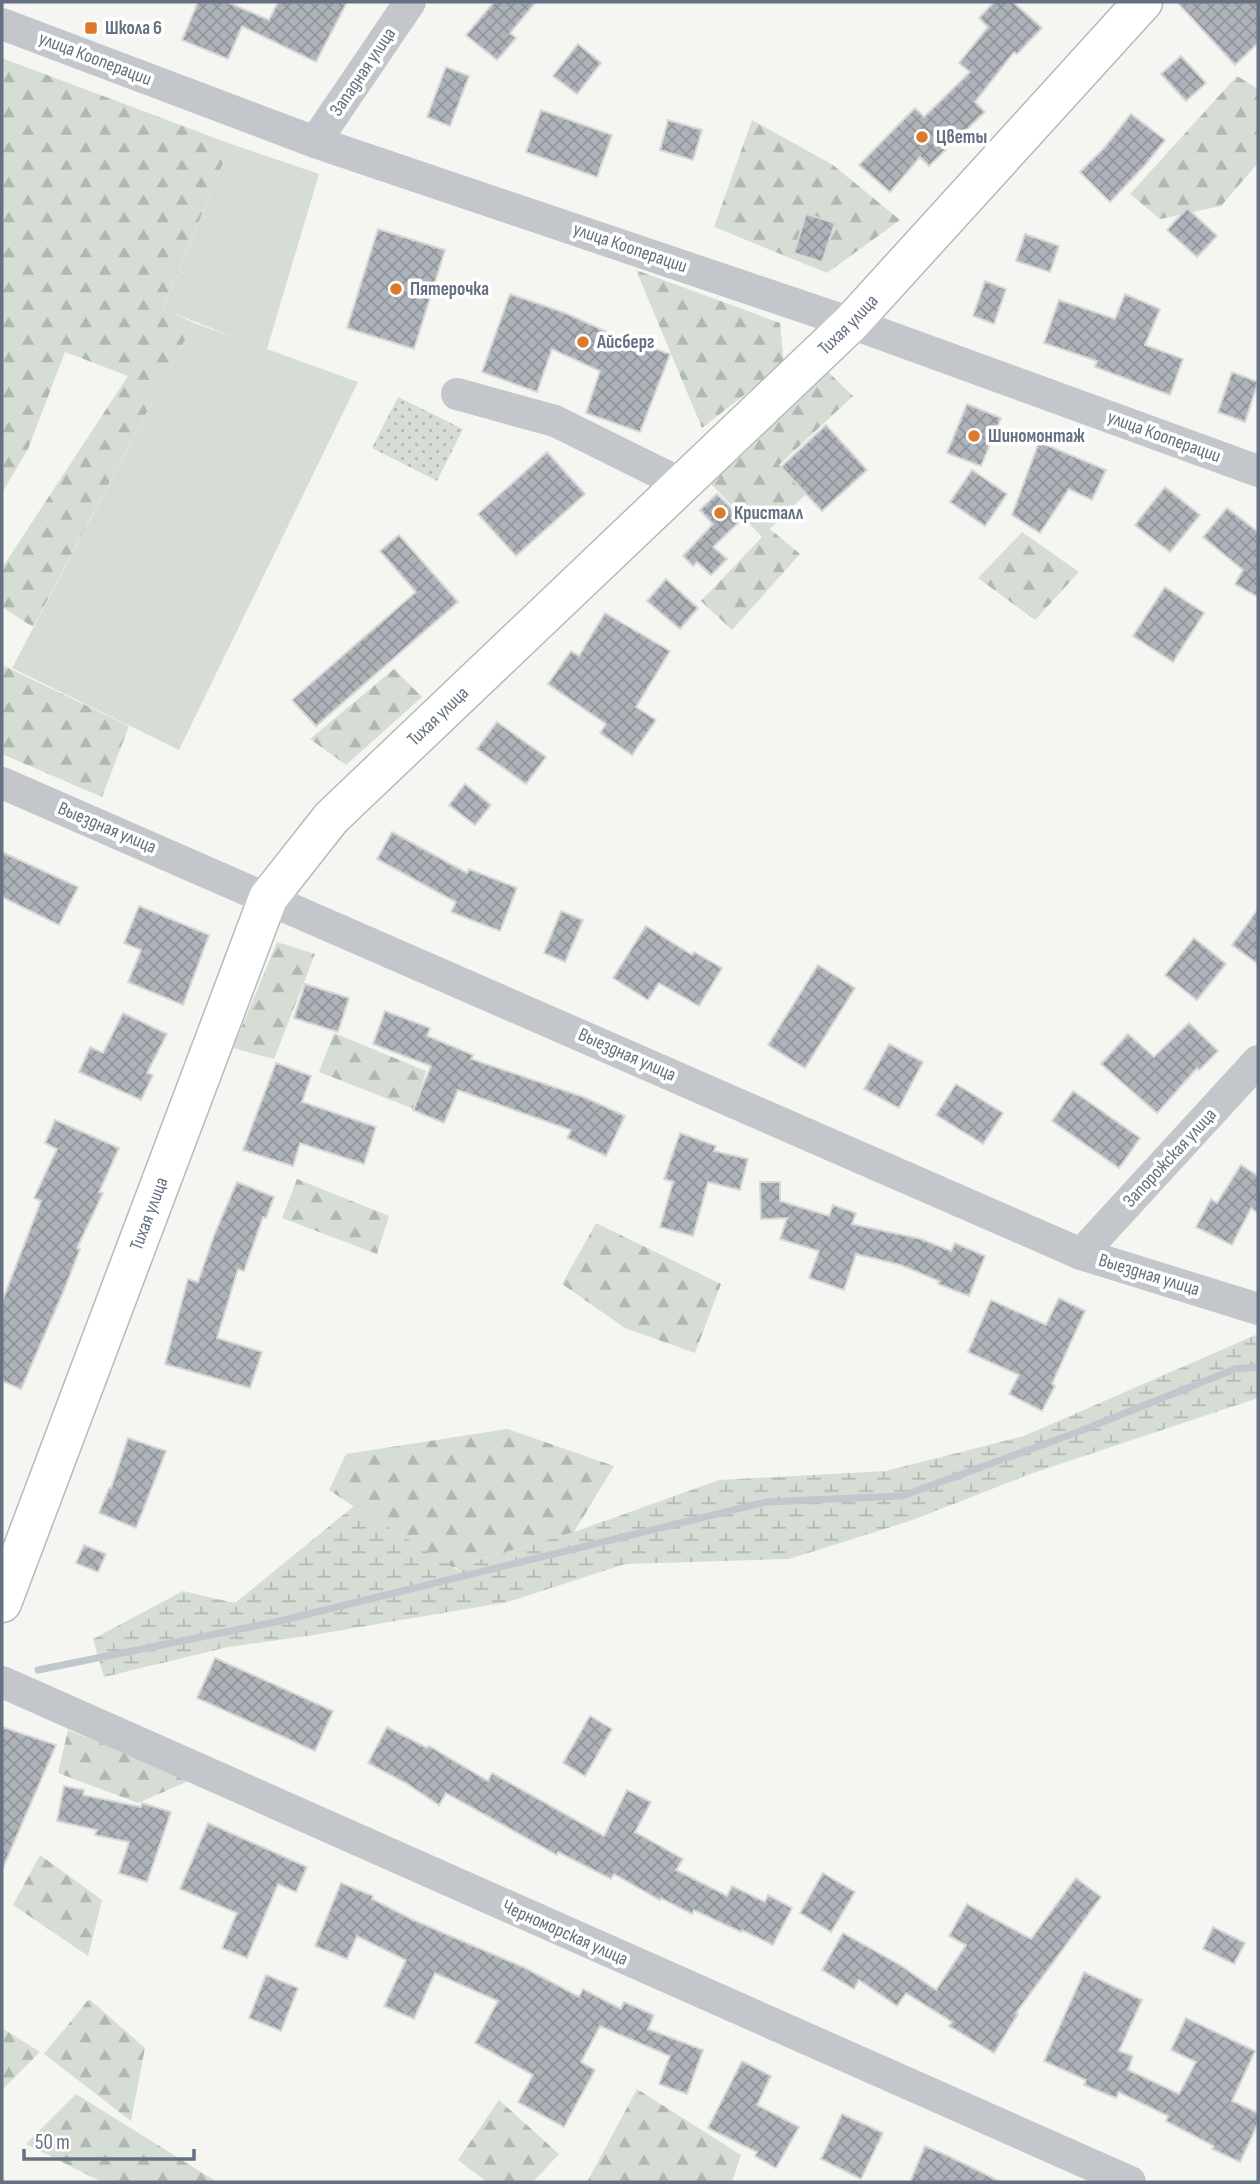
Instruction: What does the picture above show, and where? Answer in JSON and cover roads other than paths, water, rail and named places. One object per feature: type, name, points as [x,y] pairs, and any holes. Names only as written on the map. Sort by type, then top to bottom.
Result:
[{"type":"main road","name":"Тихая улица","points":[[2,1603],[268,898],[331,818],[850,323],[1143,2]]},
{"type":"street","name":"Западная улица","points":[[315,142],[411,2]]},
{"type":"street","name":"улица Кооперации","points":[[2,24],[315,142],[850,323],[1258,471]]},
{"type":"street","points":[[457,394],[555,422],[682,484]]},
{"type":"street","name":"Выездная улица","points":[[2,783],[1081,1254],[1258,1309]]},
{"type":"street","name":"Запорожская улица","points":[[1081,1254],[1258,1061]]},
{"type":"street","name":"Черноморская улица","points":[[2,1682],[1130,2182]]},
{"type":"waterway","points":[[38,1670],[280,1621],[766,1502],[902,1496],[1083,1430],[1235,1369],[1258,1367]]},
{"type":"place","name":"Школа 6","points":[[91,28]]},
{"type":"place","name":"Цветы","points":[[922,137]]},
{"type":"place","name":"Пятерочка","points":[[396,289]]},
{"type":"place","name":"Айсберг","points":[[583,342]]},
{"type":"place","name":"Шиномонтаж","points":[[974,436]]},
{"type":"place","name":"Кристалл","points":[[720,513]]}]
